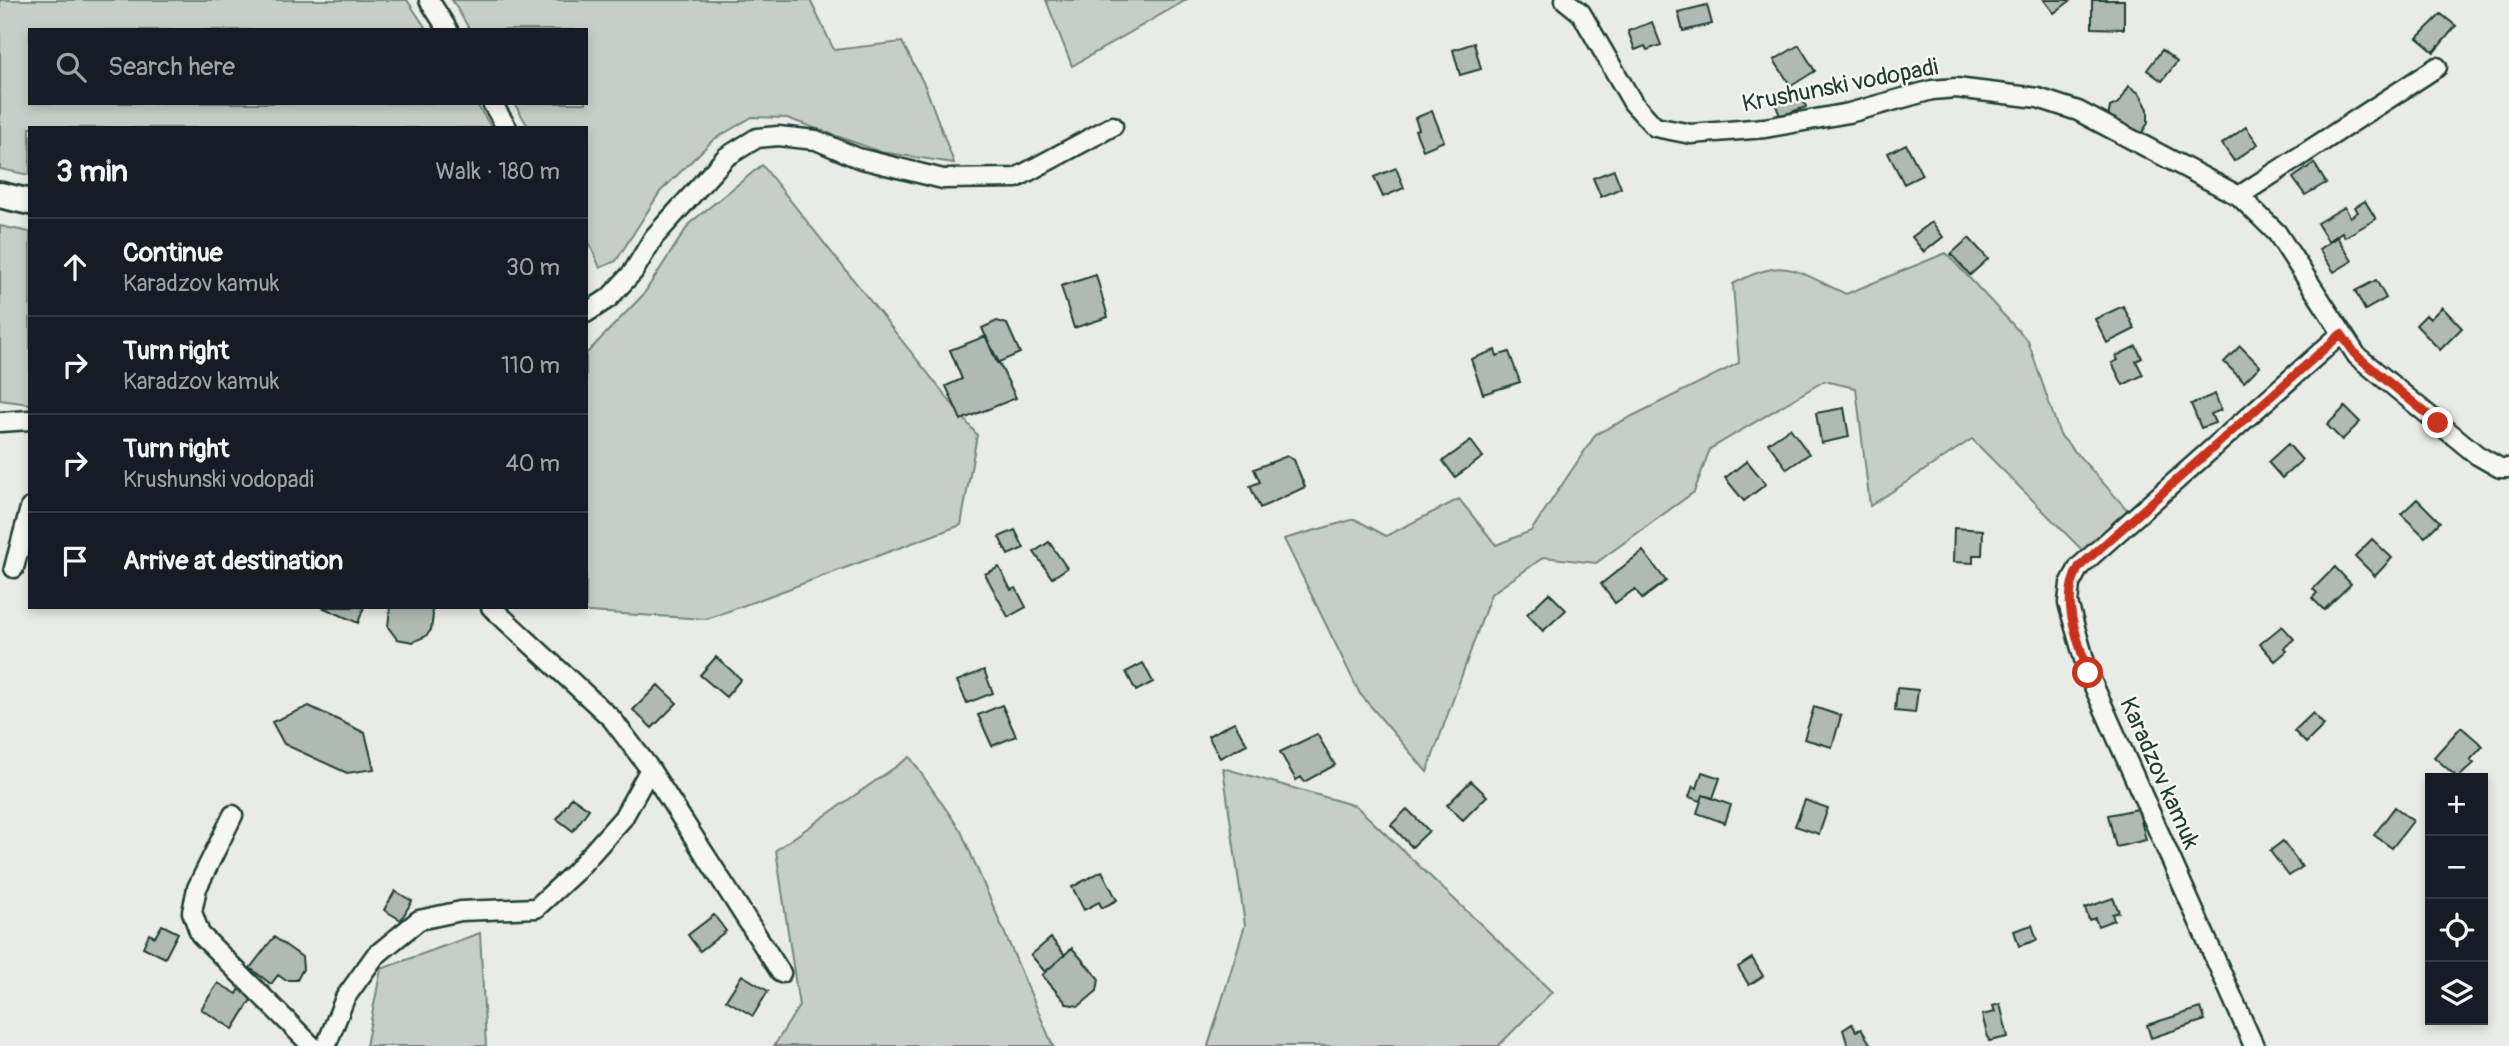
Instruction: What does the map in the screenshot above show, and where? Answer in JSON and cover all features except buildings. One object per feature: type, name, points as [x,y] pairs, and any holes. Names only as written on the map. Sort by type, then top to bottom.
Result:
[{"type":"street","points":[[429,0],[447,28]]},
{"type":"street","name":"Krushunski vodopadi","points":[[1565,0],[1581,13],[1633,103],[1655,127],[1691,134],[1765,128],[1849,113],[1932,90],[1956,88],[2038,98],[2078,111],[2239,196],[2277,233],[2357,356],[2477,455],[2500,468],[2509,468]]},
{"type":"street","points":[[2239,196],[2437,67]]},
{"type":"street","points":[[493,105],[506,126]]},
{"type":"street","points":[[588,312],[609,298],[633,272],[654,237],[726,157],[757,138],[778,136],[816,139],[858,158],[943,179],[1016,178],[1113,126]]},
{"type":"street","points":[[0,195],[28,202]]},
{"type":"street","name":"Karadzov kamuk","points":[[2254,1046],[2088,673],[2068,603],[2070,583],[2079,567],[2341,334]]},
{"type":"street","points":[[0,422],[28,420]]},
{"type":"street","points":[[15,568],[28,516]]},
{"type":"street","points":[[493,609],[612,719],[650,769],[781,973]]},
{"type":"street","points":[[326,1046],[345,999],[375,956],[419,920],[461,911],[536,908],[575,872],[623,818],[650,769]]},
{"type":"street","points":[[233,815],[197,888],[192,912],[200,934],[312,1046]]},
{"type":"shaded area","points":[[0,0],[407,0],[426,28],[28,28],[28,105],[477,105],[491,126],[28,126],[28,175],[0,169]]},
{"type":"shaded area","points":[[452,0],[810,0],[834,50],[902,42],[925,86],[954,163],[881,152],[787,118],[752,117],[713,140],[660,192],[616,261],[600,268],[588,240],[588,126],[528,126],[515,105],[588,105],[588,28],[469,28]]},
{"type":"shaded area","points":[[1046,0],[1186,0],[1072,66]]},
{"type":"shaded area","points":[[762,165],[977,435],[961,525],[707,619],[555,610],[588,609],[588,352],[643,295],[690,223]]},
{"type":"shaded area","points":[[0,226],[28,232],[28,404],[0,400]]},
{"type":"shaded area","points":[[1946,253],[2028,341],[2060,435],[2141,525],[2092,560],[1972,439],[1870,506],[1856,388],[1824,381],[1710,449],[1694,492],[1596,563],[1544,557],[1491,594],[1427,772],[1360,694],[1284,539],[1355,519],[1386,536],[1459,499],[1496,545],[1531,531],[1596,434],[1739,363],[1733,284],[1751,275],[1779,268],[1802,273],[1846,294]]},
{"type":"shaded area","points":[[910,757],[961,831],[1053,1046],[774,1046],[799,1006],[776,850]]},
{"type":"shaded area","points":[[1223,768],[1356,806],[1552,992],[1498,1046],[1208,1046],[1245,925]]},
{"type":"shaded area","points":[[480,933],[486,1046],[366,1046],[381,969]]},
{"type":"route","points":[[2088,673],[2068,603],[2070,583],[2079,567],[2341,334],[2357,356],[2438,423]]}]
